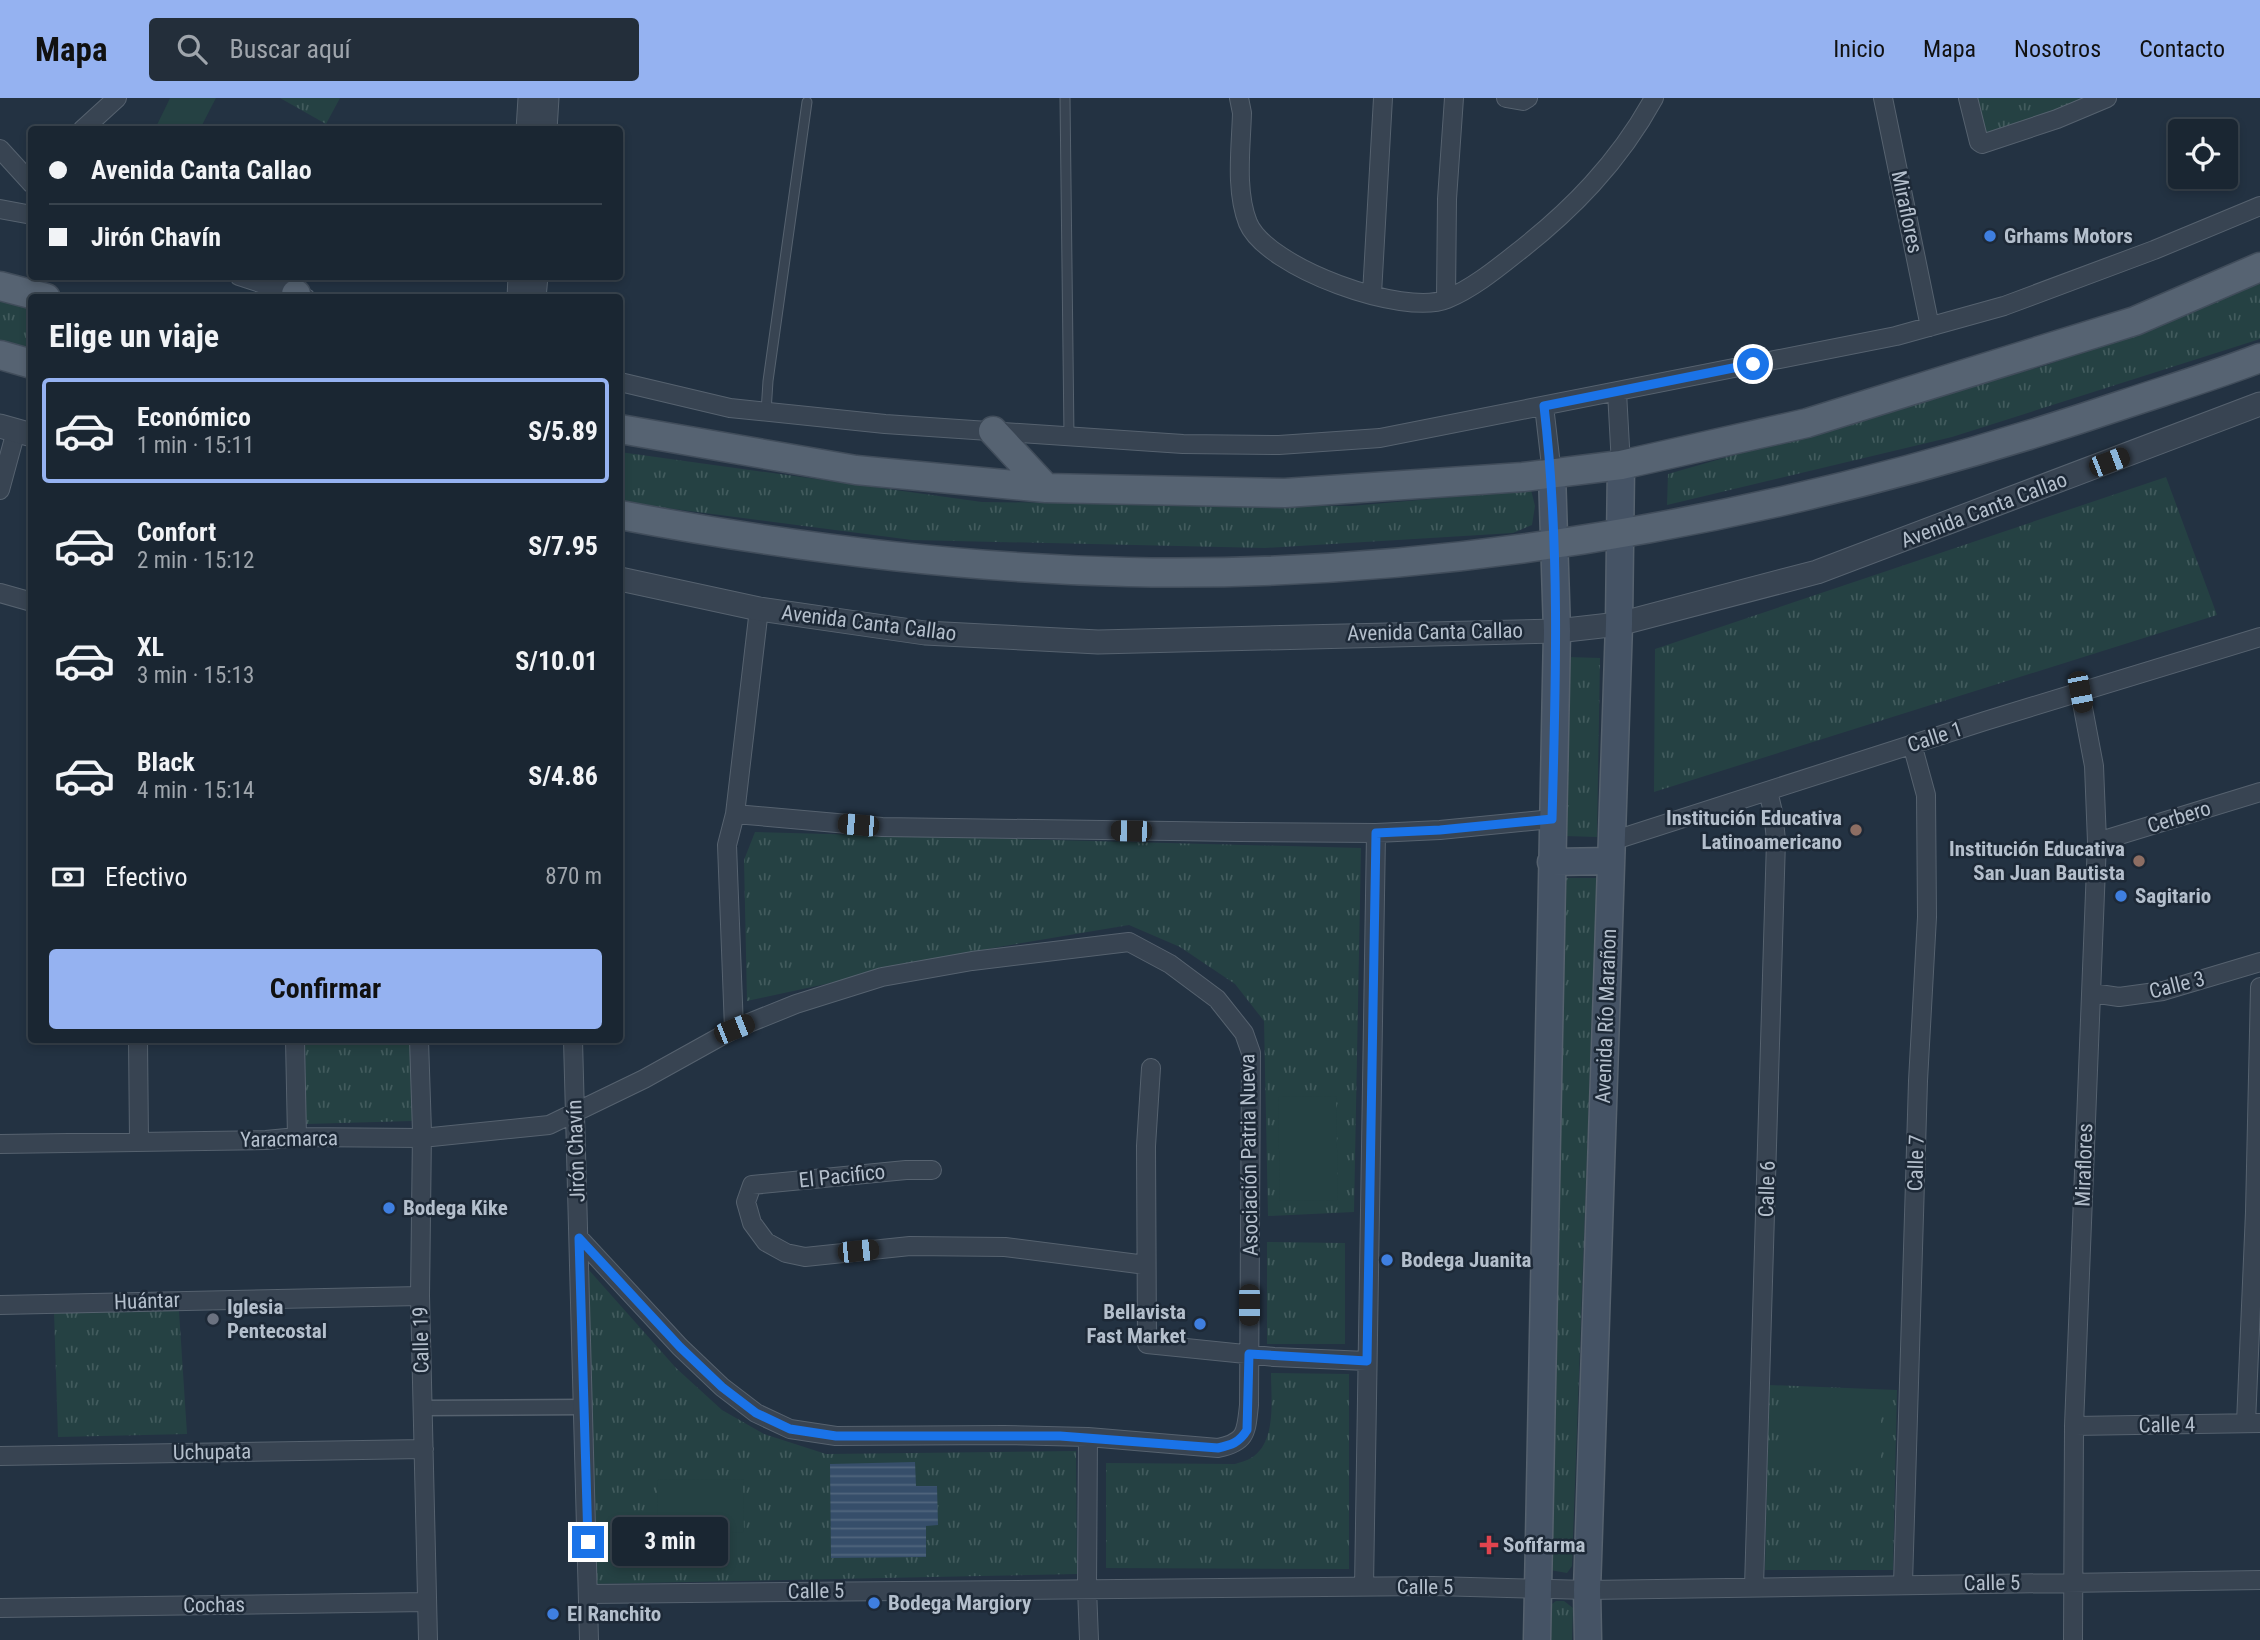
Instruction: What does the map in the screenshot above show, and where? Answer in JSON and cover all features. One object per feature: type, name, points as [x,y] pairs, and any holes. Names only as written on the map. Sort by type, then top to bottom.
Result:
[{"type":"main road","points":[[623,427],[668,438],[856,470],[1046,488],[1285,493],[1552,474],[1621,465],[1807,423],[2135,321],[2260,268]]},
{"type":"main road","points":[[0,286],[31,294]]},
{"type":"main road","points":[[0,355],[28,363]]},
{"type":"main road","points":[[623,516],[739,537],[869,555],[999,566],[1130,572],[1261,570],[1391,563],[1553,544],[1619,533],[1739,510],[1898,473],[2040,432],[2260,358]]},
{"type":"main road","points":[[993,431],[1046,488]]},
{"type":"main road","name":"Avenida Río Marañon","points":[[1588,1640],[1587,1590],[1619,624],[1621,465]]},
{"type":"main road","points":[[1537,1640],[1557,631],[1552,474]]},
{"type":"main road","points":[[1551,862],[1611,851]]},
{"type":"street","points":[[86,126],[117,98]]},
{"type":"street","points":[[528,126],[530,98]]},
{"type":"street","points":[[545,126],[547,98]]},
{"type":"street","points":[[1239,98],[1242,113],[1242,204],[1249,226],[1262,242],[1316,276],[1394,302],[1424,304],[1446,299],[1491,272],[1549,228],[1574,205],[1618,155],[1654,98]]},
{"type":"street","points":[[1372,294],[1383,98]]},
{"type":"street","points":[[1446,299],[1447,200],[1454,98]]},
{"type":"street","points":[[1506,98],[1523,101],[1528,98]]},
{"type":"street","name":"Miraflores","points":[[1883,98],[1930,327]]},
{"type":"street","points":[[1968,98],[1979,142],[1982,144],[2057,119],[2107,98]]},
{"type":"street","points":[[0,149],[28,177]]},
{"type":"street","points":[[623,383],[730,408],[885,424],[1183,444],[1279,445],[1380,438],[1896,336],[2028,297],[2154,250],[2260,206]]},
{"type":"street","points":[[0,209],[28,214]]},
{"type":"street","points":[[251,280],[294,294]]},
{"type":"street","name":"Avenida Río Marañon","points":[[1617,392],[1621,465]]},
{"type":"street","name":"Avenida Canta Callao","points":[[623,580],[759,609],[925,633],[1098,642],[1557,631],[1619,624],[1817,572],[2260,404]]},
{"type":"street","points":[[1544,406],[1552,474]]},
{"type":"street","points":[[0,490],[16,431]]},
{"type":"street","points":[[0,593],[28,601]]},
{"type":"street","points":[[734,1029],[727,845],[735,814],[759,609]]},
{"type":"street","name":"Calle 1","points":[[1611,851],[1768,791],[2260,637]]},
{"type":"street","name":"Miraflores","points":[[2073,1640],[2074,1426],[2097,842],[2094,766],[2080,692]]},
{"type":"street","name":"Calle 7","points":[[1903,1584],[1918,1095],[1927,917],[1926,795],[1912,744]]},
{"type":"street","name":"Calle 6","points":[[1754,1587],[1776,840],[1768,791]]},
{"type":"street","name":"Cerbero","points":[[2097,842],[2260,792]]},
{"type":"street","points":[[735,814],[882,827],[1376,833],[1552,819]]},
{"type":"street","points":[[1364,1587],[1376,833]]},
{"type":"street","name":"Asociación Patria Nueva","points":[[574,1114],[734,1029],[796,1004],[882,977],[972,961],[1129,942],[1170,964],[1217,999],[1244,1033],[1251,1053],[1247,1430],[1233,1445],[1218,1448],[1088,1437],[836,1436],[790,1429],[756,1413],[722,1387],[680,1347],[579,1238]]},
{"type":"street","name":"Calle 3","points":[[2092,993],[2119,997],[2163,991],[2260,962]]},
{"type":"street","points":[[2253,1423],[2260,987]]},
{"type":"street","points":[[138,1043],[139,1141]]},
{"type":"street","points":[[295,1043],[297,1137]]},
{"type":"street","name":"Calle 19","points":[[419,1043],[422,1138],[420,1296],[428,1640]]},
{"type":"street","name":"Jirón Chavín","points":[[573,1043],[589,1640]]},
{"type":"street","points":[[1152,1068],[1146,1146],[1147,1344],[1249,1354],[1367,1361]]},
{"type":"street","name":"Yaracmarca","points":[[0,1144],[266,1140],[297,1137],[422,1138],[549,1125],[574,1114]]},
{"type":"street","name":"El Pacifico","points":[[932,1170],[906,1170],[752,1185],[746,1202],[752,1223],[766,1242],[786,1253],[805,1257],[910,1246],[1005,1247],[1146,1265]]},
{"type":"street","name":"Huántar","points":[[0,1305],[420,1296]]},
{"type":"street","points":[[423,1408],[584,1407]]},
{"type":"street","name":"Calle 4","points":[[2074,1426],[2253,1423]]},
{"type":"street","points":[[1088,1437],[1089,1640]]},
{"type":"street","name":"Uchupata","points":[[0,1456],[424,1449]]},
{"type":"street","name":"Calle 5","points":[[589,1594],[1087,1588],[1364,1587],[1587,1590],[2260,1580]]},
{"type":"street","name":"Cochas","points":[[0,1608],[427,1602]]},
{"type":"lane","points":[[1065,98],[1069,436]]},
{"type":"lane","points":[[766,412],[807,102]]},
{"type":"green space","points":[[170,98],[216,98],[202,126],[156,126]]},
{"type":"green space","points":[[280,98],[340,98],[326,124]]},
{"type":"green space","points":[[1975,98],[2090,98],[1984,141]]},
{"type":"green space","points":[[2260,283],[2260,339],[1952,437],[1667,505],[1668,474],[2047,365]]},
{"type":"green space","points":[[0,300],[28,307],[28,349],[0,341]]},
{"type":"green space","points":[[623,452],[982,502],[1351,506],[1531,490],[1535,506],[1532,525],[1513,533],[1265,548],[912,540],[623,502]]},
{"type":"green space","points":[[2166,477],[2217,615],[1654,792],[1655,649]]},
{"type":"green space","points":[[1568,657],[1600,658],[1597,837],[1565,836]]},
{"type":"green space","points":[[755,832],[1361,848],[1354,1212],[1268,1216],[1264,1021],[1235,984],[1180,947],[1129,925],[993,948],[747,1001],[744,860]]},
{"type":"green space","points":[[1566,878],[1597,878],[1572,1566],[1567,1573],[1550,1570],[1545,1561]]},
{"type":"green space","points":[[305,1043],[411,1043],[412,1121],[306,1124]]},
{"type":"green space","points":[[1336,1096],[1338,1200],[1280,1201],[1278,1097]]},
{"type":"green space","points":[[1267,1242],[1345,1243],[1345,1344],[1267,1344]]},
{"type":"green space","points":[[588,1269],[676,1368],[722,1410],[764,1434],[826,1454],[1076,1451],[1077,1574],[591,1584]]},
{"type":"green space","points":[[179,1311],[187,1434],[58,1437],[54,1312]]},
{"type":"green space","points":[[1271,1373],[1349,1374],[1349,1569],[1106,1568],[1106,1463],[1235,1464],[1251,1458],[1265,1442],[1269,1431],[1272,1407]]},
{"type":"green space","points":[[1769,1385],[1897,1390],[1893,1570],[1765,1570]]},
{"type":"green space","points":[[1784,1395],[1881,1395],[1881,1464],[1784,1464]]},
{"type":"green space","points":[[743,1479],[744,1532],[658,1534],[657,1480]]},
{"type":"green space","points":[[1556,1601],[1564,1601],[1573,1608],[1572,1640],[1548,1640],[1548,1607]]},
{"type":"water","points":[[915,1462],[916,1486],[937,1486],[938,1525],[926,1526],[926,1557],[831,1558],[830,1464]]},
{"type":"place","name":"Grhams Motors","points":[[1990,236]]},
{"type":"place","name":"Institución Educativa Latinoamericano","points":[[1856,830]]},
{"type":"place","name":"Institución Educativa San Juan Bautista","points":[[2139,861]]},
{"type":"place","name":"Sagitario","points":[[2121,896]]},
{"type":"place","name":"Bodega Kike","points":[[389,1208]]},
{"type":"place","name":"Bodega Juanita","points":[[1387,1260]]},
{"type":"place","name":"Iglesia Pentecostal","points":[[213,1319]]},
{"type":"place","name":"Bellavista Fast Market","points":[[1200,1324]]},
{"type":"place","name":"Sofifarma","points":[[1489,1545]]},
{"type":"place","name":"Bodega Margiory","points":[[874,1603]]},
{"type":"place","name":"El Ranchito","points":[[553,1614]]},
{"type":"route","points":[[588,1542],[579,1238],[680,1347],[722,1387],[756,1413],[790,1429],[836,1436],[1088,1437],[1218,1448],[1233,1445],[1247,1430],[1249,1354],[1367,1361],[1376,833],[1552,819],[1557,631],[1552,474],[1544,406],[1753,364]]}]
